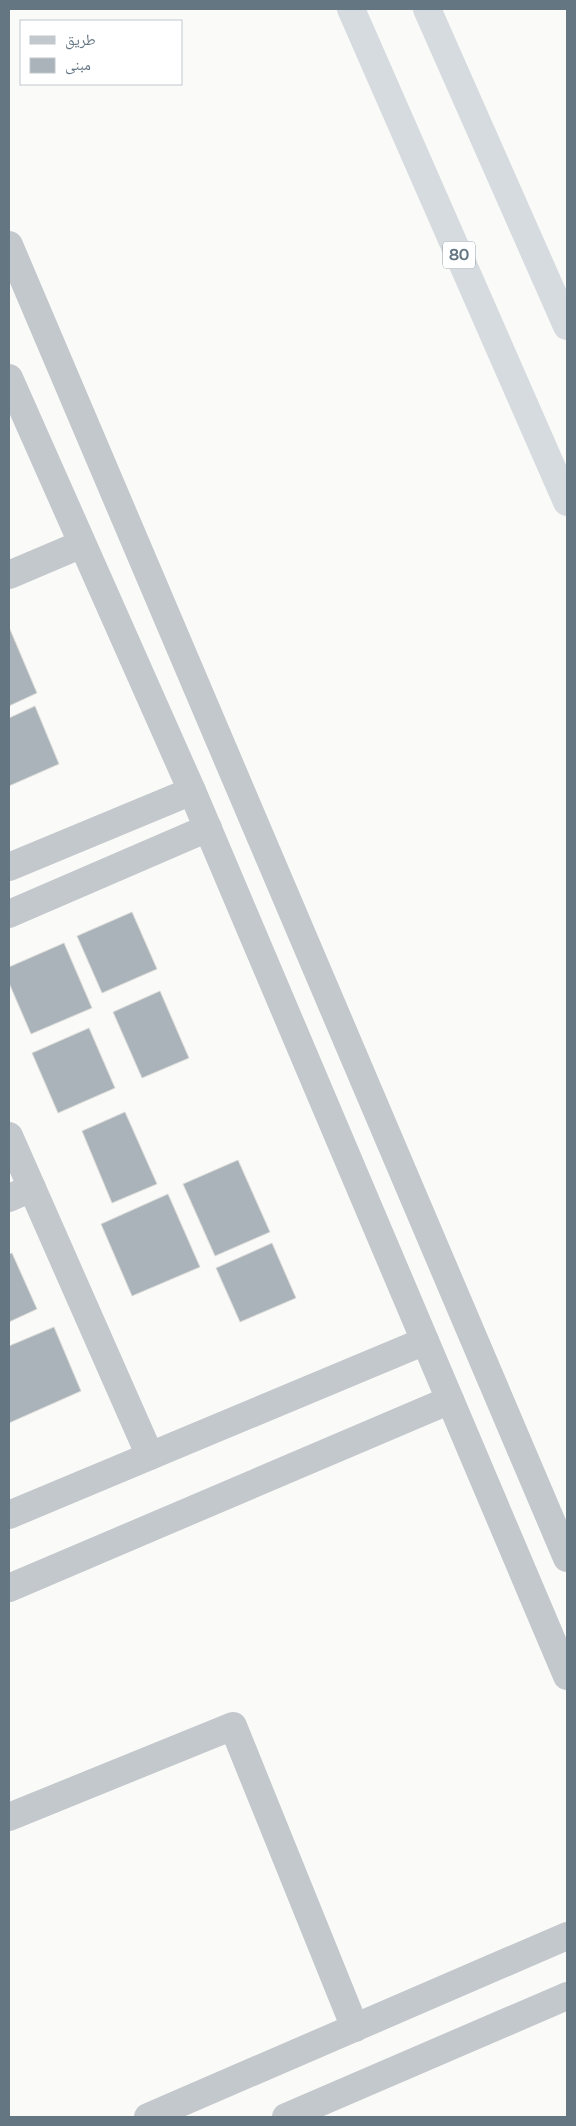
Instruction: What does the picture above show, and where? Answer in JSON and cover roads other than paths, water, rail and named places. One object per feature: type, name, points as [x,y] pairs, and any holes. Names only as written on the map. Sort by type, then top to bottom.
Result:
[{"type":"highway","name":"80","points":[[351,9],[567,502]]},
{"type":"highway","points":[[428,9],[567,326]]},
{"type":"street","points":[[9,245],[567,1558]]},
{"type":"street","points":[[9,378],[208,828],[567,1676]]},
{"type":"street","points":[[9,575],[82,544]]},
{"type":"street","points":[[9,867],[192,791]]},
{"type":"street","points":[[9,914],[208,828]]},
{"type":"street","points":[[9,1136],[20,1193],[150,1456]]},
{"type":"street","points":[[9,1516],[425,1341]]},
{"type":"street","points":[[9,1588],[450,1400]]},
{"type":"street","points":[[9,1817],[233,1726],[355,2028]]},
{"type":"street","points":[[148,2117],[567,1936]]},
{"type":"street","points":[[286,2117],[567,1996]]}]
